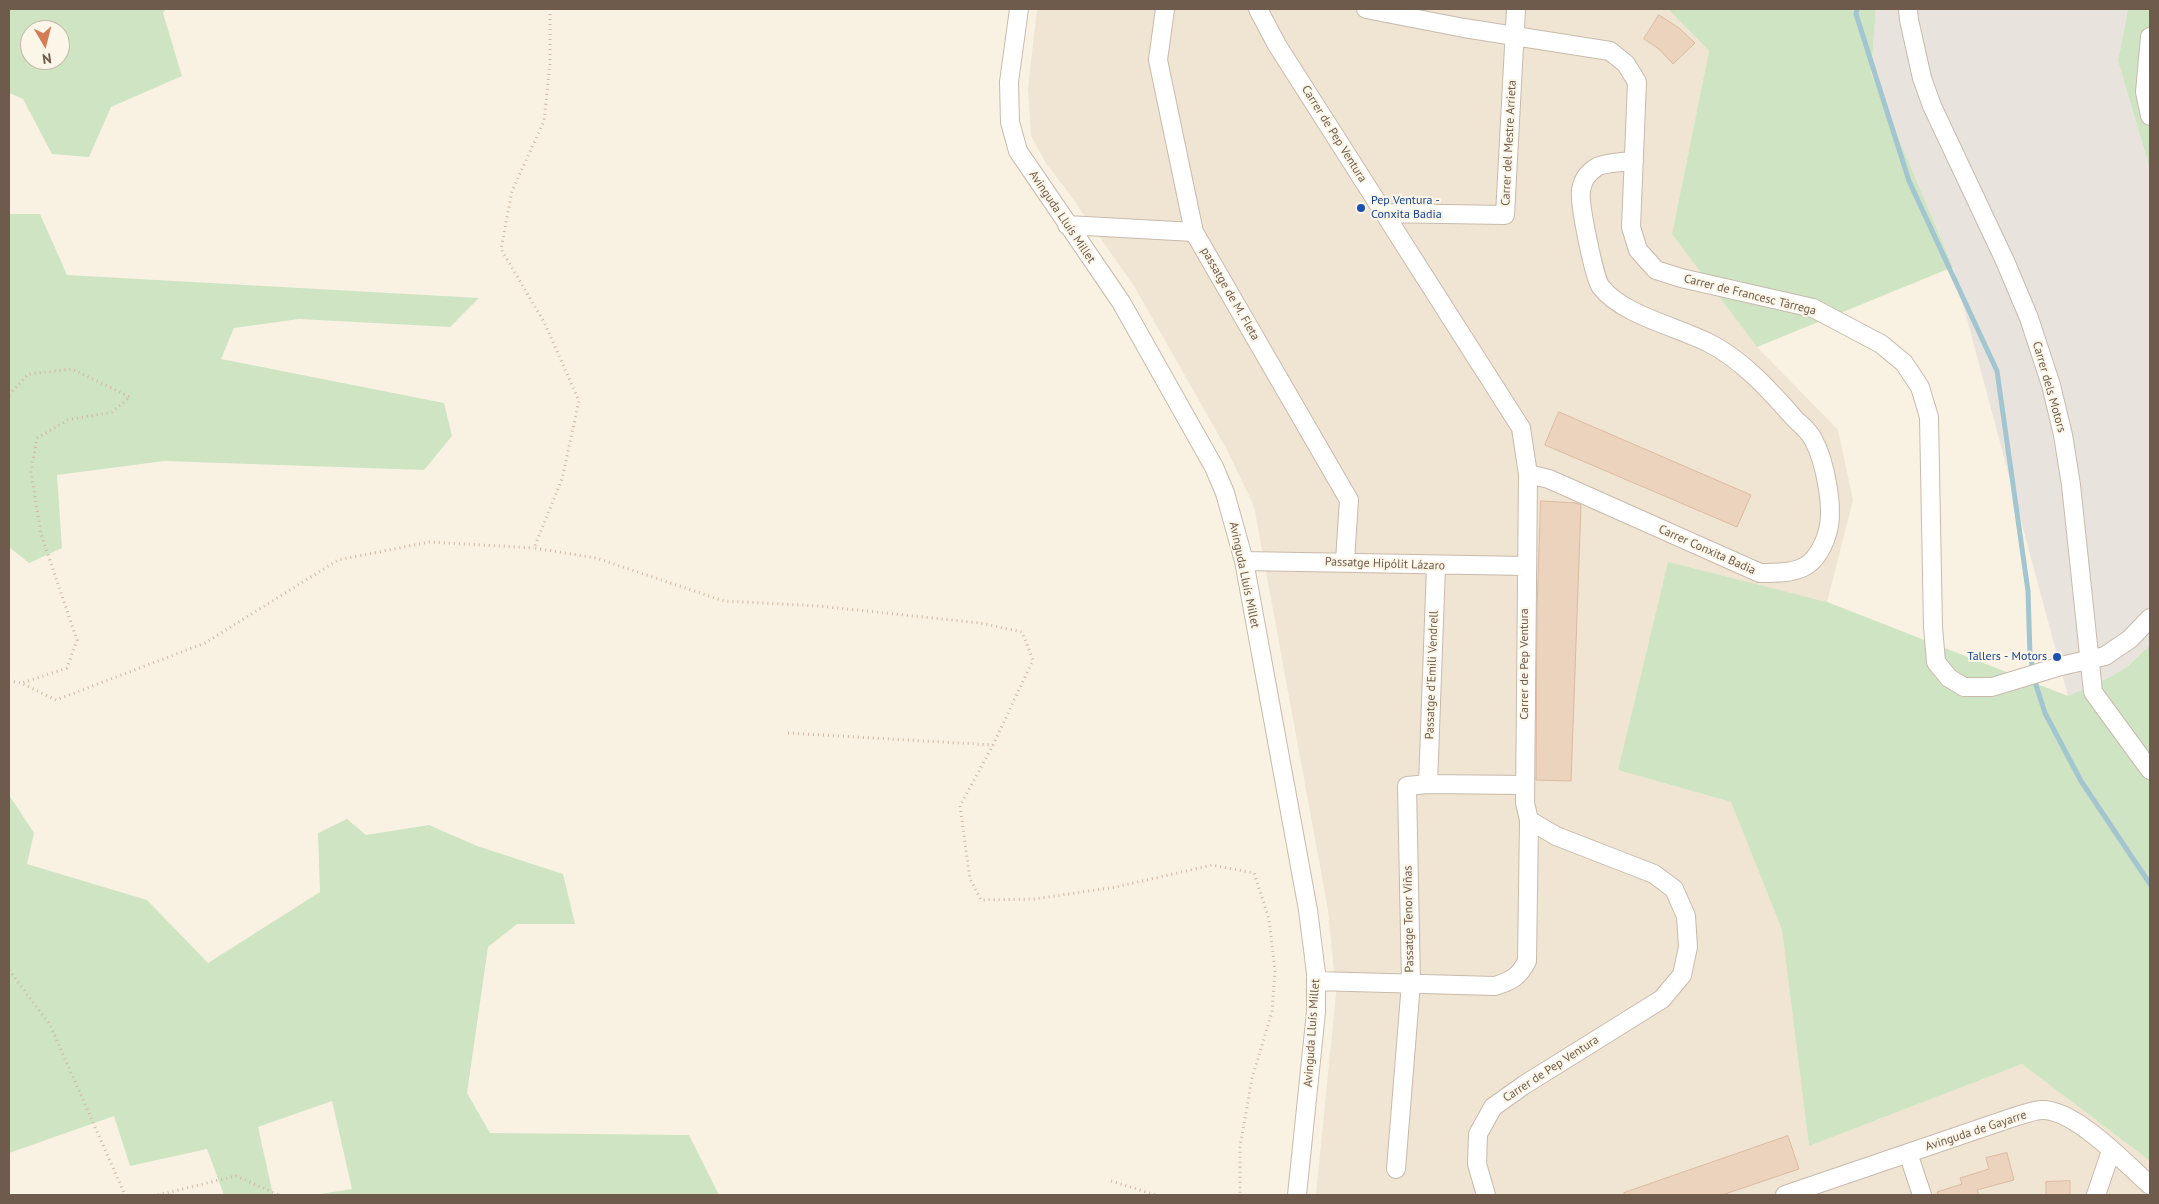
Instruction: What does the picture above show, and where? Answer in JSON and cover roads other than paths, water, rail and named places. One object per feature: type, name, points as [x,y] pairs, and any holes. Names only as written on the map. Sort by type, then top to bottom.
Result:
[{"type":"street","name":"Avinguda Lluís Millet","points":[[1019,9],[1009,82],[1010,122],[1018,151],[1121,302],[1214,467],[1225,493],[1244,560],[1308,910],[1316,980],[1316,1012],[1297,1195]]},
{"type":"street","name":"passatge de M. Fleta","points":[[1165,9],[1158,60],[1194,232],[1350,500],[1345,561]]},
{"type":"street","name":"Carrer de Pep Ventura","points":[[1258,9],[1277,45],[1521,428],[1528,474],[1524,785],[1525,803],[1530,820],[1556,836],[1654,874],[1674,890],[1686,916],[1688,947],[1682,975],[1662,999],[1493,1106],[1478,1134],[1477,1164],[1486,1195]]},
{"type":"street","name":"Carrer de Francesc Tàrrega","points":[[1366,9],[1514,36],[1610,51],[1626,64],[1637,82],[1631,227],[1638,250],[1656,270],[1681,278],[1813,308],[1880,344],[1904,363],[1920,387],[1929,417],[1933,627],[1936,662],[1949,678],[1964,687],[1992,687],[2105,656],[2130,639],[2150,618]]},
{"type":"street","name":"Carrer del Mestre Arrieta","points":[[1384,213],[1505,216],[1516,9]]},
{"type":"street","name":"Carrer dels Motors","points":[[1908,9],[1922,78],[1932,106],[2005,261],[2029,318],[2051,385],[2063,435],[2071,486],[2093,692],[2150,770]]},
{"type":"street","points":[[2150,37],[2145,92],[2150,116]]},
{"type":"street","name":"Carrer Conxita Badia","points":[[1528,474],[1549,479],[1760,574],[1792,573],[1816,559],[1828,533],[1829,499],[1823,463],[1812,437],[1782,404],[1748,370],[1709,343],[1623,306],[1600,286],[1592,260],[1580,192],[1586,177],[1596,166],[1634,161]]},
{"type":"street","points":[[1067,225],[1194,232]]},
{"type":"street","name":"Passatge Hipólit Lázaro","points":[[1244,560],[1345,561],[1436,566],[1526,566]]},
{"type":"street","name":"Passatge d'Emili Vendrell","points":[[1428,784],[1436,566]]},
{"type":"street","name":"Passatge Tenor Viñas","points":[[1396,1169],[1410,983],[1407,786],[1428,784],[1524,785]]},
{"type":"street","points":[[1316,980],[1496,986],[1510,982],[1520,974],[1527,961],[1530,820]]},
{"type":"street","name":"Avinguda de Gayarre","points":[[1785,1195],[2011,1118],[2042,1110],[2064,1115],[2083,1126],[2150,1184]]},
{"type":"street","points":[[2096,1195],[2112,1151]]},
{"type":"street","points":[[1908,1153],[1922,1195]]},
{"type":"waterway","points":[[1857,9],[1856,14],[1909,181],[1997,371],[2028,591],[2030,655],[2036,685],[2045,713],[2081,781],[2150,884]]},
{"type":"place","name":"Pep Ventura - Conxita Badia","points":[[1361,208]]},
{"type":"place","name":"Tallers - Motors","points":[[2057,657]]}]
